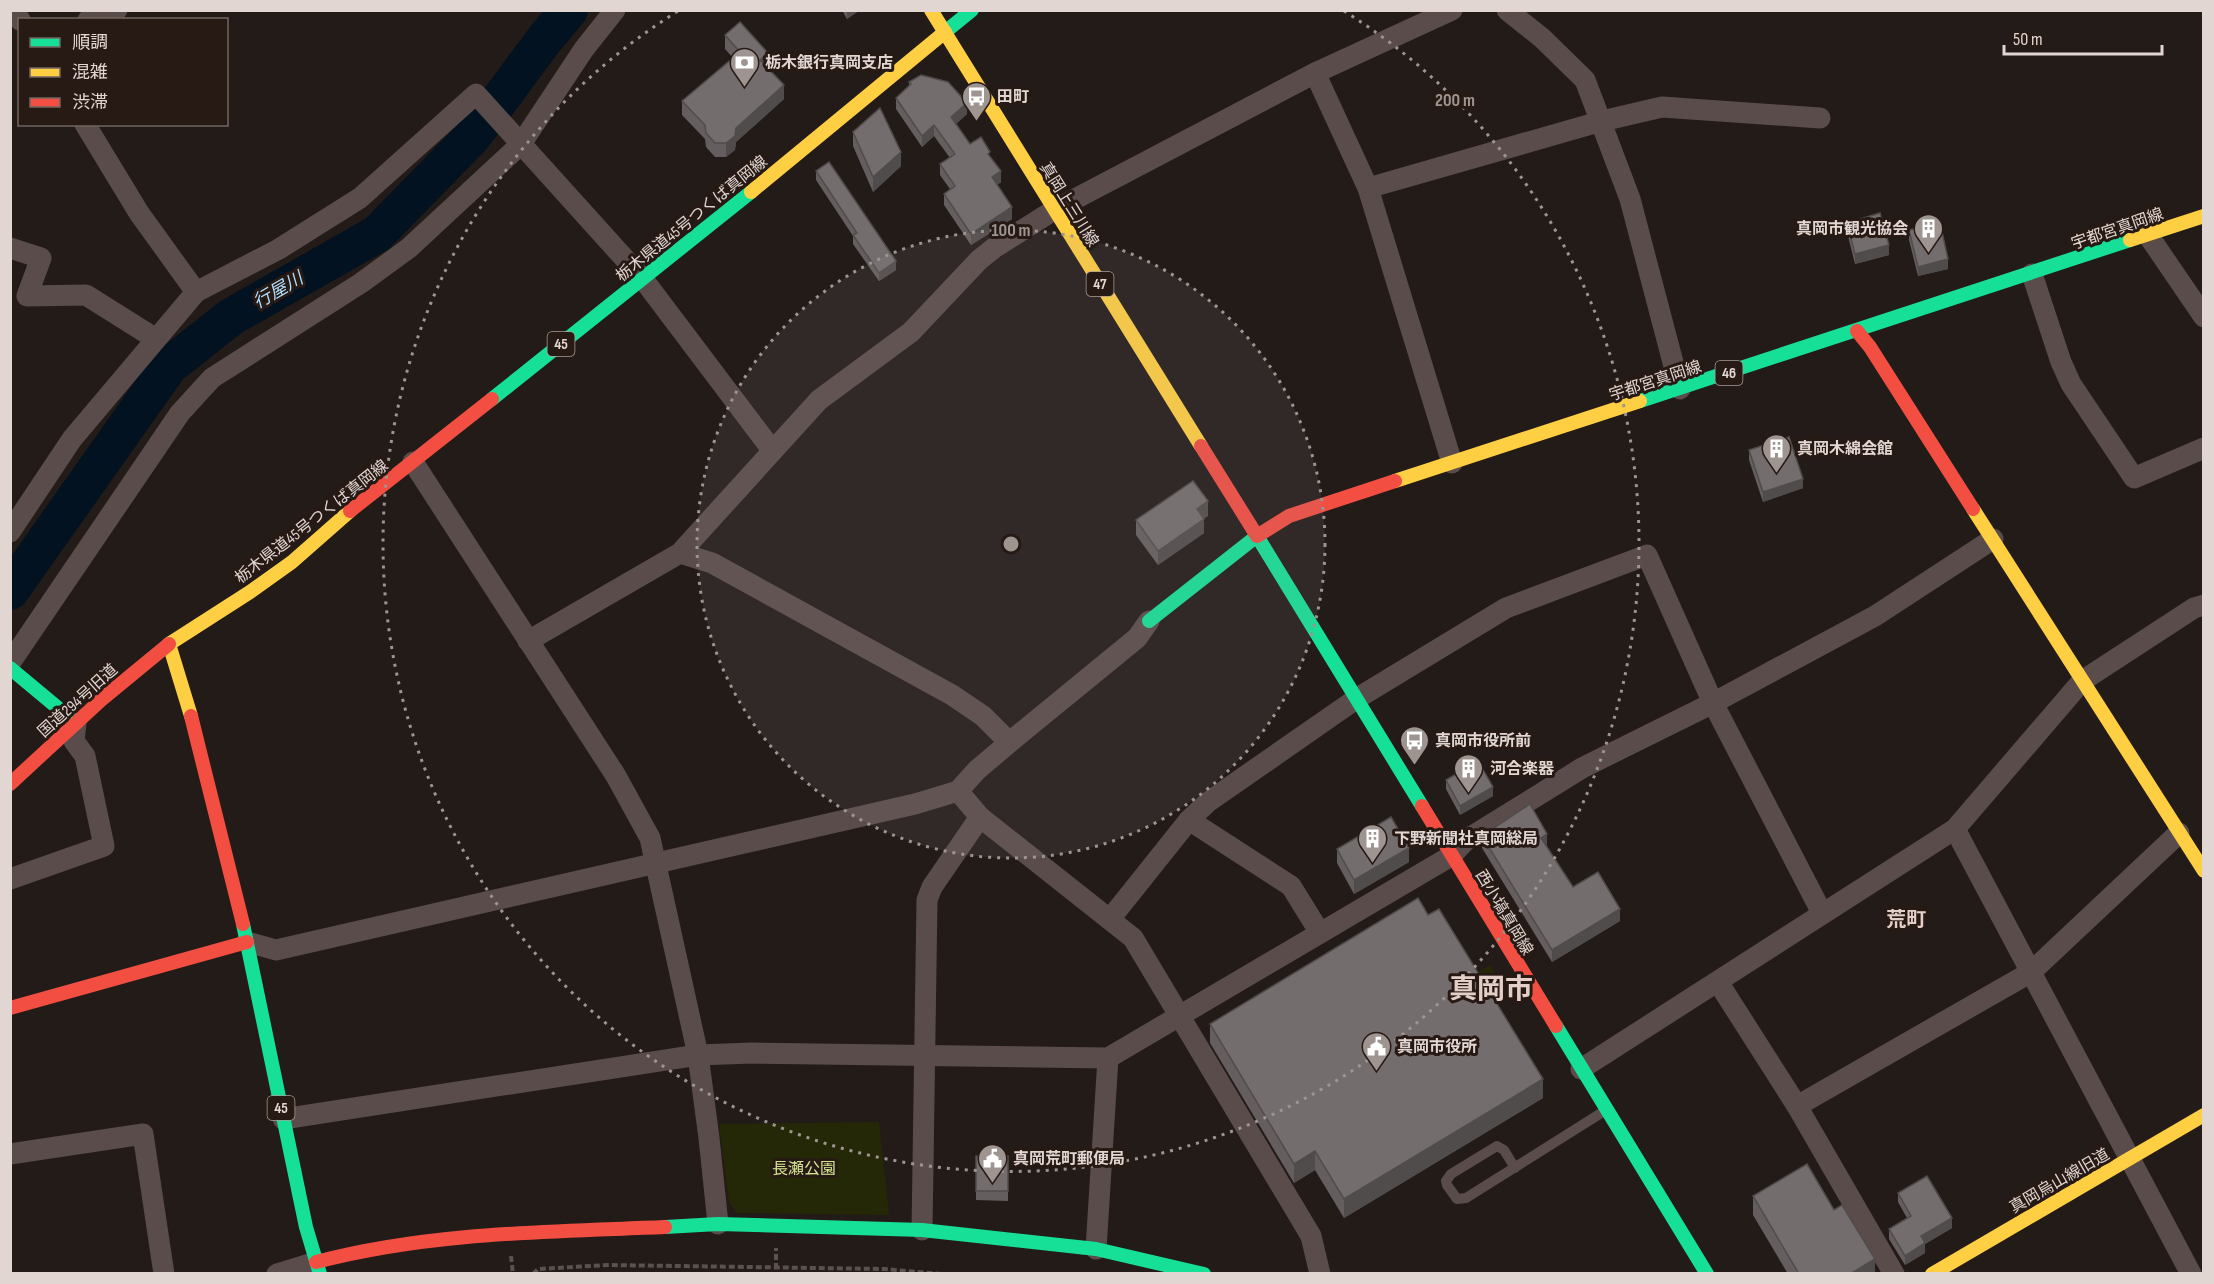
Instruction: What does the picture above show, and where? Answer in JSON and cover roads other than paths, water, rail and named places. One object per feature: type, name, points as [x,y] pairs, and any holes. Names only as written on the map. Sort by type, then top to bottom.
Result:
[{"type":"main road","name":"真岡上三川線","points":[[931,10],[1257,536]]},
{"type":"main road","name":"栃木県道45号つくば真岡線","points":[[169,644],[292,562],[356,506],[643,279],[866,99],[972,10]]},
{"type":"main road","name":"宇都宮真岡線","points":[[1149,621],[1257,536],[1298,512],[2204,216]]},
{"type":"main road","points":[[1857,331],[1870,347],[2204,871]]},
{"type":"main road","name":"西小塙真岡線","points":[[1257,536],[1707,1274]]},
{"type":"main road","name":"国道294号旧道","points":[[10,784],[134,670],[169,644]]},
{"type":"main road","name":"45","points":[[169,644],[192,714],[216,808],[247,942],[306,1227],[318,1268]]},
{"type":"main road","points":[[10,668],[76,723]]},
{"type":"main road","points":[[10,1008],[247,942]]},
{"type":"main road","name":"真岡烏山線旧道","points":[[1932,1274],[2204,1115]]},
{"type":"main road","points":[[318,1268],[346,1254],[402,1243],[458,1237],[718,1224],[922,1230],[1096,1249],[1204,1274]]},
{"type":"street","points":[[94,18],[117,10]]},
{"type":"street","points":[[10,663],[180,413],[197,393],[212,378],[361,283],[410,248],[518,141],[615,10]]},
{"type":"street","points":[[528,641],[680,553],[819,400],[912,332],[979,260],[1054,210],[1315,73],[1452,10]]},
{"type":"street","points":[[1507,10],[1542,38],[1585,80],[1630,200],[1680,389]]},
{"type":"street","points":[[1315,73],[1368,188],[1452,463]]},
{"type":"street","points":[[10,532],[72,439],[196,292],[279,249],[360,198],[476,94],[643,279],[772,450]]},
{"type":"street","points":[[1368,188],[1602,121],[1662,107],[1820,118]]},
{"type":"street","points":[[86,126],[139,213],[196,292]]},
{"type":"street","points":[[2148,235],[2204,317]]},
{"type":"street","points":[[10,248],[41,258],[27,296],[86,294],[156,339]]},
{"type":"street","points":[[2031,274],[2061,362],[2071,384],[2134,478],[2204,448]]},
{"type":"street","points":[[412,462],[616,777],[650,838],[698,1055],[718,1224]]},
{"type":"street","points":[[283,1119],[698,1055],[752,1053],[1108,1058],[1451,856],[1466,840],[1582,768],[1713,703],[1875,616],[1993,539]]},
{"type":"street","points":[[680,553],[712,563],[952,695],[983,716],[1009,742]]},
{"type":"street","points":[[1110,919],[1189,820],[1208,802],[1356,699],[1506,608],[1647,555],[1713,703],[1822,913]]},
{"type":"street","points":[[1581,1069],[1955,829],[2082,681],[2194,608],[2204,605]]},
{"type":"street","points":[[247,942],[276,950],[915,804],[958,791],[977,770],[1009,742],[1137,638],[1149,621]]},
{"type":"street","points":[[10,879],[104,846],[85,756],[74,741],[76,723]]},
{"type":"street","points":[[958,791],[980,817],[1133,938],[1311,1236],[1320,1274]]},
{"type":"street","points":[[922,1230],[927,900],[932,887],[980,817]]},
{"type":"street","points":[[1189,820],[1291,886],[1320,933]]},
{"type":"street","points":[[1955,829],[2191,1274]]},
{"type":"street","points":[[1797,1106],[2031,972],[2179,832]]},
{"type":"street","points":[[1718,982],[1797,1106],[1894,1274]]},
{"type":"street","points":[[1096,1249],[1108,1058]]},
{"type":"street","points":[[10,1154],[143,1134],[164,1274]]},
{"type":"street","points":[[277,1274],[318,1268]]},
{"type":"lane","points":[[1515,1168],[1503,1150],[1497,1146],[1450,1174],[1446,1180],[1447,1185],[1454,1197],[1462,1200],[1515,1168],[1607,1110]]},
{"type":"waterway","name":"行屋川","points":[[10,591],[169,366],[231,317],[377,234],[472,137],[569,10]]},
{"type":"place","name":"栃木銀行真岡支店","points":[[744,88]]},
{"type":"place","name":"田町","points":[[976,122]]},
{"type":"place","name":"真岡市観光協会","points":[[1929,254]]},
{"type":"place","name":"真岡木綿会館","points":[[1776,474]]},
{"type":"place","name":"真岡市役所前","points":[[1414,766]]},
{"type":"place","name":"河合楽器","points":[[1469,794]]},
{"type":"place","name":"下野新聞社真岡総局","points":[[1373,864]]},
{"type":"place","name":"真岡市役所","points":[[1376,1072]]},
{"type":"place","name":"真岡荒町郵便局","points":[[992,1184]]},
{"type":"district","name":"荒町","points":[[1906,919]]},
{"type":"district","name":"真岡市","points":[[1491,988]]},
{"type":"park label","name":"長瀬公園","points":[[804,1168]]}]
